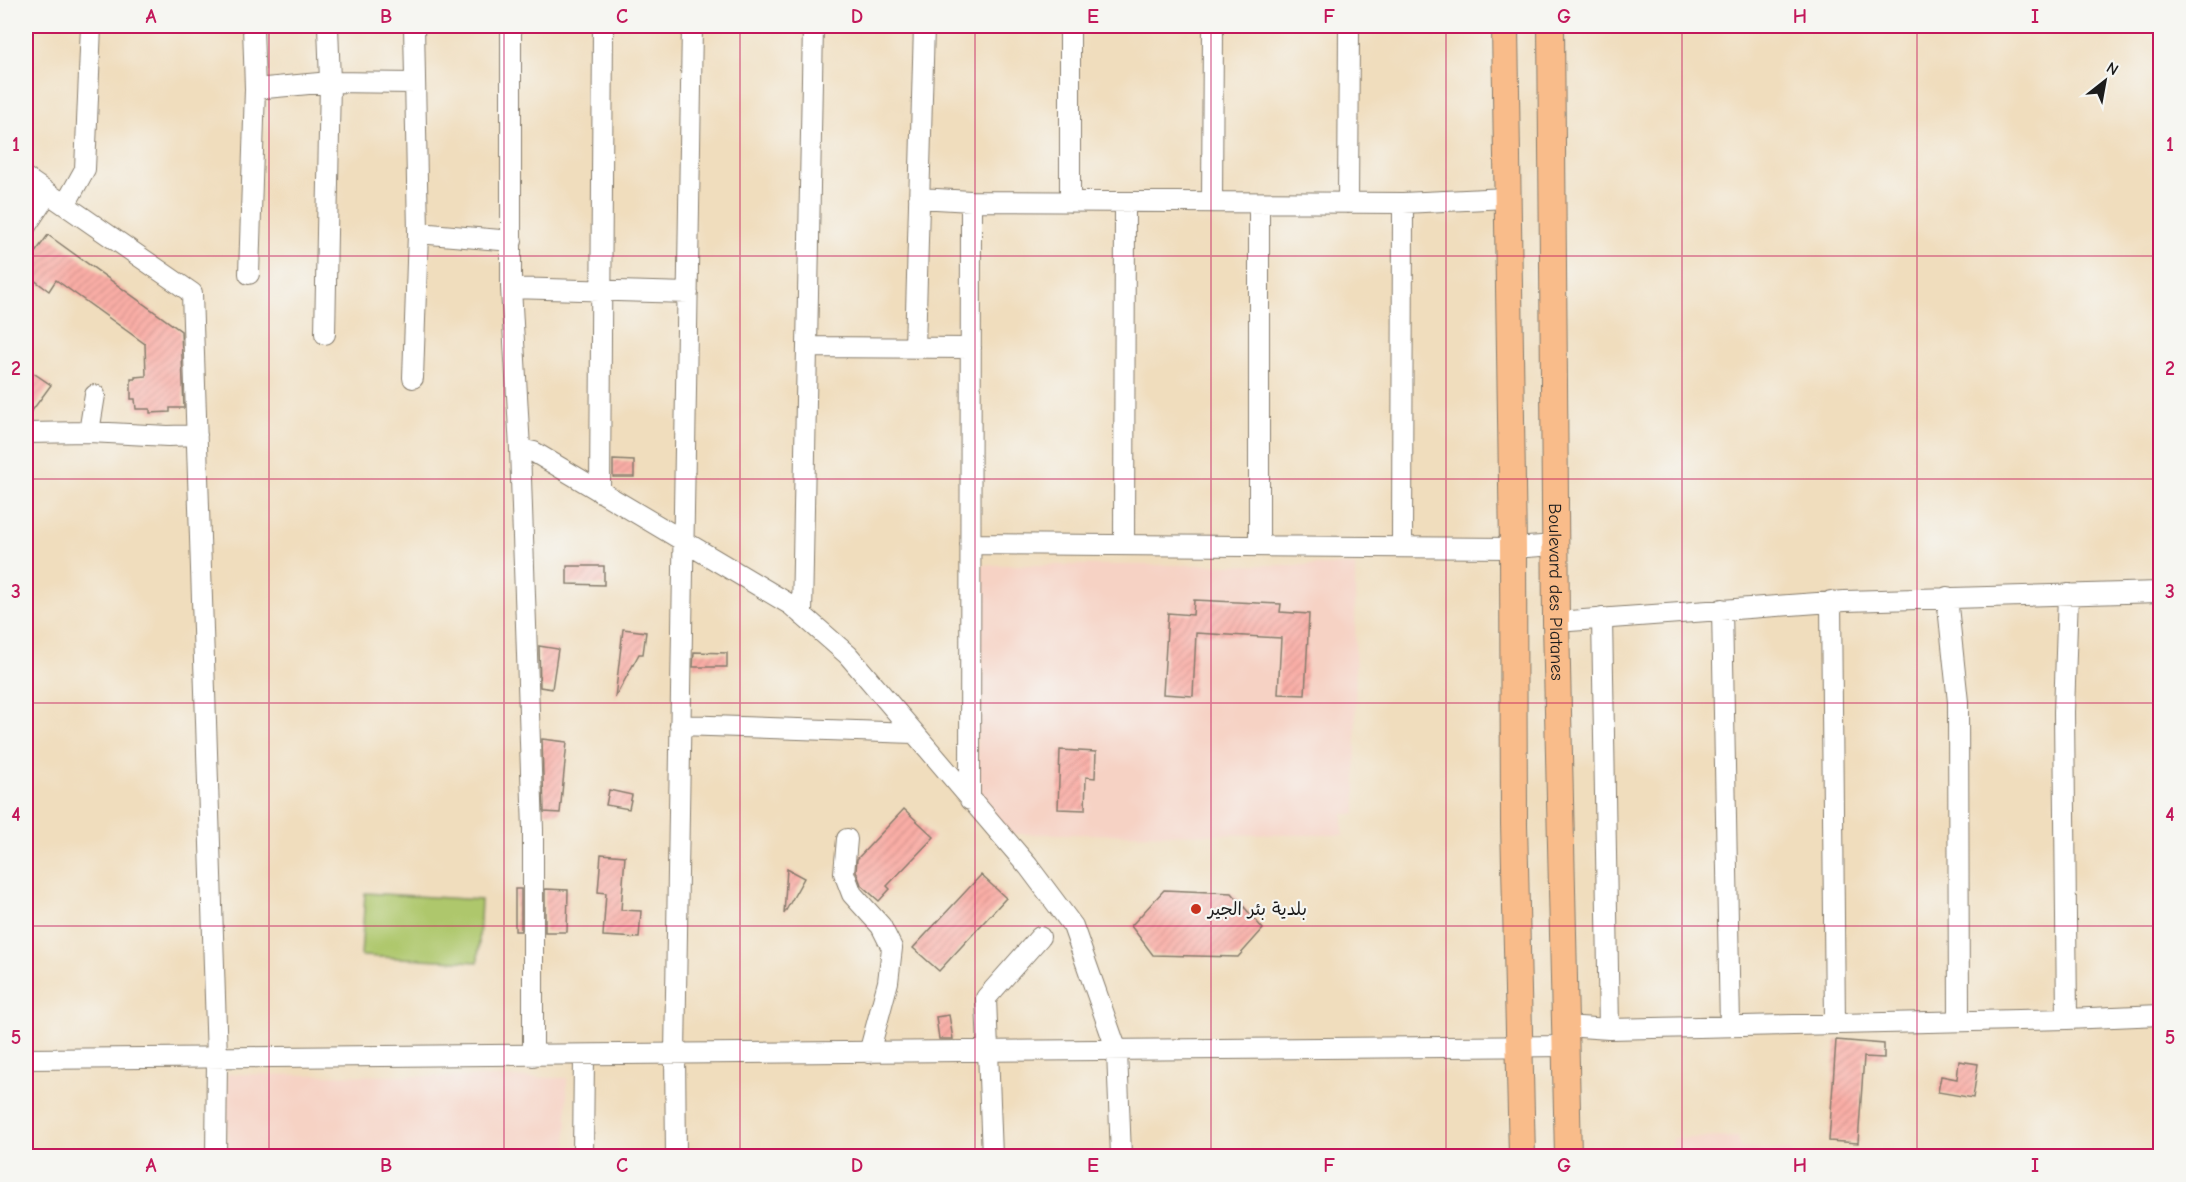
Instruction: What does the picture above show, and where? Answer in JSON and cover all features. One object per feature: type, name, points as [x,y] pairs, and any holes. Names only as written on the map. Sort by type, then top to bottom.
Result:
[{"type":"main road","points":[[1505,26],[1513,548],[1514,824],[1522,1156]]},
{"type":"main road","name":"Boulevard des Platanes","points":[[1551,26],[1556,622],[1568,1156]]},
{"type":"street","points":[[65,205],[85,169],[91,26]]},
{"type":"street","points":[[249,274],[255,89],[253,26]]},
{"type":"street","points":[[325,334],[330,82],[328,26]]},
{"type":"street","points":[[413,378],[418,233],[414,26]]},
{"type":"street","points":[[511,26],[511,288],[520,449],[533,830],[533,1056]]},
{"type":"street","points":[[600,492],[603,26]]},
{"type":"street","points":[[676,1156],[675,1054],[692,26]]},
{"type":"street","points":[[802,615],[813,26]]},
{"type":"street","points":[[915,348],[924,26]]},
{"type":"street","points":[[1070,26],[1070,202]]},
{"type":"street","points":[[1212,202],[1213,26]]},
{"type":"street","points":[[1348,26],[1348,203]]},
{"type":"street","points":[[255,89],[330,82],[415,83]]},
{"type":"street","points":[[26,177],[192,293],[217,1058],[216,1156]]},
{"type":"street","points":[[26,226],[48,193]]},
{"type":"street","points":[[919,198],[971,201],[1259,203],[1403,203],[1508,198]]},
{"type":"street","points":[[970,800],[971,201]]},
{"type":"street","points":[[1124,545],[1125,202]]},
{"type":"street","points":[[1259,203],[1259,546]]},
{"type":"street","points":[[1402,546],[1403,203]]},
{"type":"street","points":[[418,233],[512,241]]},
{"type":"street","points":[[511,288],[688,293]]},
{"type":"street","points":[[807,347],[971,348]]},
{"type":"street","points":[[89,432],[95,395]]},
{"type":"street","points":[[26,433],[197,435]]},
{"type":"street","points":[[520,449],[534,452],[791,605],[848,655],[1028,866],[1073,926],[1117,1051],[1121,1156]]},
{"type":"street","points":[[970,544],[1513,548],[1555,545]]},
{"type":"street","points":[[1556,622],[1831,602],[2160,592]]},
{"type":"street","points":[[2067,1019],[2064,712],[2068,594]]},
{"type":"street","points":[[1947,597],[1958,702],[1959,1021]]},
{"type":"street","points":[[1831,602],[1834,1024]]},
{"type":"street","points":[[1722,609],[1730,1026]]},
{"type":"street","points":[[1602,618],[1609,1029]]},
{"type":"street","points":[[680,725],[914,733]]},
{"type":"street","points":[[847,839],[844,873],[852,894],[881,926],[892,948],[888,982],[869,1053]]},
{"type":"street","points":[[992,1156],[986,998],[1040,937]]},
{"type":"street","points":[[26,1059],[1520,1046],[1609,1029],[2160,1015]]},
{"type":"street","points":[[583,1156],[584,1055]]},
{"type":"shaded area","points":[[976,565],[1355,565],[1356,814],[1343,814],[1343,835],[1010,834],[977,798]]},
{"type":"shaded area","points":[[227,1074],[567,1078],[567,1156],[227,1156]]},
{"type":"shaded area","points":[[1738,1137],[1740,1148],[1792,1150],[1792,1156],[1673,1156],[1673,1138]]},
{"type":"green space","points":[[365,893],[481,900],[478,962],[361,956]]},
{"type":"building","points":[[48,235],[181,331],[184,408],[170,408],[170,412],[150,413],[150,409],[136,409],[135,399],[131,399],[131,379],[146,376],[145,344],[56,280],[49,291],[26,274],[26,265]]},
{"type":"building","points":[[26,368],[51,385],[26,419]]},
{"type":"building","points":[[613,460],[634,461],[634,477],[613,477]]},
{"type":"building","points":[[567,566],[604,566],[604,585],[567,584]]},
{"type":"building","points":[[1194,600],[1281,604],[1280,612],[1309,614],[1305,695],[1278,694],[1281,638],[1196,633],[1193,696],[1163,694],[1168,613],[1193,615]]},
{"type":"building","points":[[623,629],[646,632],[643,654],[639,654],[615,698]]},
{"type":"building","points":[[539,646],[558,649],[552,689],[540,687]]},
{"type":"building","points":[[694,652],[727,653],[727,667],[693,667]]},
{"type":"building","points":[[542,739],[567,742],[560,813],[544,812]]},
{"type":"building","points":[[1060,750],[1096,752],[1095,778],[1086,777],[1085,810],[1058,809]]},
{"type":"building","points":[[609,790],[632,795],[629,809],[606,805]]},
{"type":"building","points":[[904,809],[934,837],[887,886],[890,889],[879,901],[861,885],[856,871],[857,859]]},
{"type":"building","points":[[601,854],[625,856],[621,910],[641,911],[639,938],[603,936],[606,893],[598,892]]},
{"type":"building","points":[[787,869],[804,878],[784,914]]},
{"type":"building","points":[[981,875],[1006,898],[939,971],[913,948]]},
{"type":"building","points":[[515,889],[521,889],[521,931],[515,931]]},
{"type":"building","points":[[545,889],[568,890],[567,932],[545,932]]},
{"type":"building","name":"بلدية بئر الجير","points":[[1164,890],[1232,893],[1263,929],[1238,957],[1153,955],[1131,926]]},
{"type":"building","points":[[949,1015],[953,1039],[939,1039],[936,1017]]},
{"type":"building","points":[[1836,1040],[1884,1044],[1884,1058],[1864,1057],[1858,1143],[1829,1141]]},
{"type":"building","points":[[1959,1061],[1978,1064],[1973,1098],[1938,1092],[1941,1076],[1957,1079]]},
{"type":"place","name":"بلدية بئر الجير","points":[[1196,909]]}]
